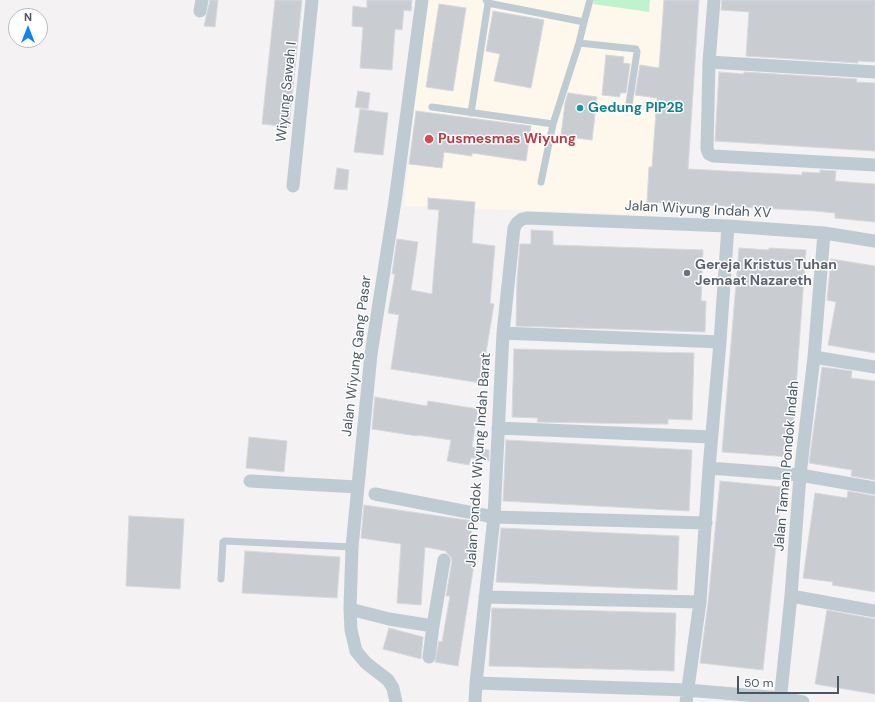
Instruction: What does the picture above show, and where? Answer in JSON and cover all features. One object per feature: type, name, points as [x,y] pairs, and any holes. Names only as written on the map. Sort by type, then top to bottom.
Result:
[{"type":"street","name":"Wiyung Sawah I","points":[[293,186],[312,0]]},
{"type":"street","name":"Jalan Wiyung Gang Pasar","points":[[396,702],[393,688],[388,680],[366,663],[356,650],[351,630],[350,609],[352,547],[371,354],[395,202],[422,0]]},
{"type":"street","points":[[714,0],[709,62],[706,149],[711,156],[875,165]]},
{"type":"street","points":[[709,62],[875,72]]},
{"type":"street","name":"Jalan Wiyung Indah XV","points":[[519,221],[527,218],[728,226],[824,233],[875,241]]},
{"type":"street","name":"Jalan Pondok Wiyung Indah Barat","points":[[475,702],[494,517],[503,333],[514,228],[519,221]]},
{"type":"street","points":[[686,696],[700,602],[706,523],[708,468],[720,342],[728,226]]},
{"type":"street","name":"Jalan Taman Pondok Indah","points":[[780,700],[792,596],[800,475],[814,357],[824,233]]},
{"type":"street","points":[[503,333],[720,342]]},
{"type":"street","points":[[814,357],[875,367]]},
{"type":"street","points":[[498,428],[711,437]]},
{"type":"street","points":[[708,468],[800,475],[875,488]]},
{"type":"street","points":[[250,481],[358,487]]},
{"type":"street","points":[[375,494],[494,517],[706,523]]},
{"type":"street","points":[[428,657],[444,560]]},
{"type":"street","points":[[792,596],[875,611]]},
{"type":"street","points":[[485,597],[700,602]]},
{"type":"street","points":[[350,609],[389,619],[433,626]]},
{"type":"street","points":[[476,683],[803,702]]},
{"type":"lane","points":[[541,182],[553,124],[579,43],[590,0]]},
{"type":"lane","points":[[471,113],[487,2],[584,22]]},
{"type":"lane","points":[[579,43],[636,49],[637,52],[628,104]]},
{"type":"lane","points":[[432,107],[553,124]]},
{"type":"lane","points":[[221,579],[223,542],[226,540],[352,547]]},
{"type":"shaded area","points":[[425,0],[666,0],[652,215],[404,206]]},
{"type":"green space","points":[[594,0],[650,0],[649,12],[593,4]]},
{"type":"building","points":[[210,0],[218,0],[215,27],[204,26]]},
{"type":"building","points":[[275,0],[302,0],[289,127],[262,124]]},
{"type":"building","points":[[367,0],[412,0],[411,11],[404,10],[402,30],[395,29],[392,70],[360,68],[363,27],[352,26],[353,6],[367,8]]},
{"type":"building","points":[[664,0],[699,0],[688,169],[802,175],[802,172],[820,173],[820,170],[836,171],[835,181],[875,184],[875,222],[835,218],[835,213],[815,211],[647,202],[649,167],[652,167],[657,98],[635,95],[640,65],[659,68]]},
{"type":"building","points":[[722,0],[875,0],[875,62],[858,61],[858,63],[746,56],[749,12],[721,10]]},
{"type":"building","points":[[439,4],[466,8],[453,91],[426,87]]},
{"type":"building","points":[[493,11],[544,20],[531,88],[494,81],[500,54],[486,51]]},
{"type":"building","points":[[606,55],[624,57],[623,63],[630,64],[626,93],[620,93],[620,97],[602,95]]},
{"type":"building","points":[[719,72],[744,74],[744,72],[857,79],[856,82],[875,83],[875,151],[715,141]]},
{"type":"building","points":[[358,91],[370,93],[368,109],[355,107]]},
{"type":"building","name":"Gedung PIP2B","points":[[568,93],[597,97],[592,140],[561,136],[565,103]]},
{"type":"building","points":[[360,109],[388,113],[383,155],[354,152]]},
{"type":"building","points":[[416,111],[531,126],[526,161],[472,153],[472,156],[444,152],[442,168],[409,164]]},
{"type":"building","points":[[337,168],[349,170],[347,190],[334,189]]},
{"type":"building","points":[[428,198],[475,202],[472,243],[495,246],[490,303],[494,304],[481,383],[391,369],[399,315],[388,313],[395,274],[392,274],[397,239],[418,242],[411,290],[432,294],[439,210],[428,209]]},
{"type":"building","points":[[531,230],[553,231],[553,245],[703,250],[701,301],[706,301],[705,332],[516,326],[520,244],[531,244]]},
{"type":"building","points":[[739,248],[806,250],[791,457],[722,452]]},
{"type":"building","points":[[831,259],[875,266],[875,353],[828,345],[836,302],[827,300]]},
{"type":"building","points":[[514,349],[694,353],[692,420],[668,419],[668,424],[652,424],[537,422],[538,418],[512,417]]},
{"type":"building","points":[[822,367],[852,371],[851,378],[875,381],[875,480],[851,476],[852,470],[809,463]]},
{"type":"building","points":[[375,397],[427,406],[428,401],[478,409],[472,447],[489,450],[489,461],[471,458],[469,465],[447,461],[451,440],[372,429]]},
{"type":"building","points":[[249,437],[287,441],[284,472],[246,468]]},
{"type":"building","points":[[506,440],[692,450],[689,511],[503,501]]},
{"type":"building","points":[[720,481],[782,487],[763,670],[700,663],[708,603]]},
{"type":"building","points":[[848,491],[875,496],[875,592],[832,585],[833,582],[803,578],[815,493],[847,498]]},
{"type":"building","points":[[364,505],[473,521],[468,557],[475,558],[458,666],[435,662],[439,641],[442,642],[450,596],[446,596],[452,561],[451,557],[446,551],[425,547],[421,605],[397,603],[401,544],[361,538]]},
{"type":"building","points":[[129,516],[184,519],[180,589],[126,586]]},
{"type":"building","points":[[501,528],[679,536],[677,590],[496,582]]},
{"type":"building","points":[[245,551],[340,557],[337,598],[242,593]]},
{"type":"building","points":[[492,608],[676,613],[674,671],[489,666]]},
{"type":"building","points":[[827,610],[875,619],[875,694],[815,684]]},
{"type":"building","points":[[389,628],[423,637],[421,659],[383,649]]},
{"type":"place","name":"Gedung PIP2B","points":[[580,108]]},
{"type":"place","name":"Pusmesmas Wiyung","points":[[429,139]]},
{"type":"place","name":"Gereja Kristus Tuhan Jemaat Nazareth","points":[[687,273]]}]
